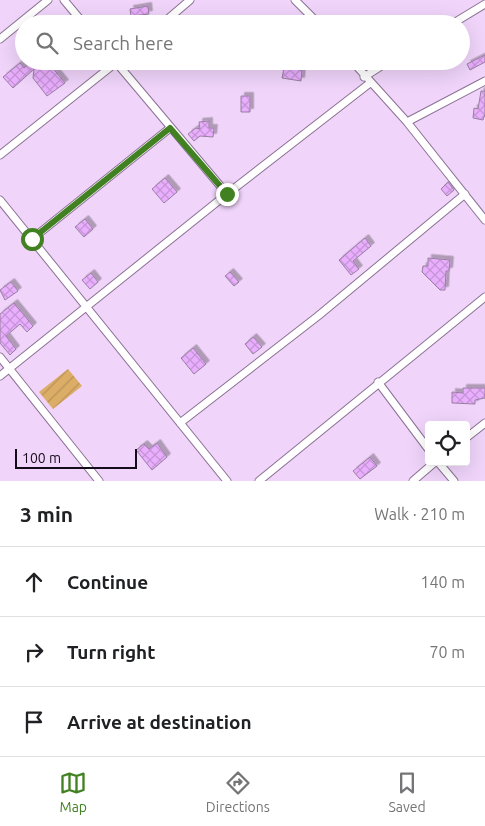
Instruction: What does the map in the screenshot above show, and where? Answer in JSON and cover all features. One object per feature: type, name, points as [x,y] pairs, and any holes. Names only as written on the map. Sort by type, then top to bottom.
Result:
[{"type":"street","points":[[30,15],[48,0]]},
{"type":"street","points":[[64,0],[76,15]]},
{"type":"street","points":[[172,15],[190,0]]},
{"type":"street","points":[[295,0],[310,15]]},
{"type":"street","points":[[467,15],[485,4]]},
{"type":"street","points":[[0,39],[15,27]]},
{"type":"street","points":[[0,155],[107,70]]},
{"type":"street","points":[[123,70],[227,194]]},
{"type":"street","points":[[359,70],[406,122],[485,220]]},
{"type":"street","points":[[364,77],[375,70]]},
{"type":"street","points":[[406,122],[485,81]]},
{"type":"street","points":[[0,376],[227,194],[370,83]]},
{"type":"street","points":[[32,239],[170,128]]},
{"type":"street","points":[[180,424],[318,316],[464,194]]},
{"type":"street","points":[[0,200],[226,481]]},
{"type":"street","points":[[259,481],[378,382],[485,297]]},
{"type":"street","points":[[0,357],[99,481]]},
{"type":"street","points":[[378,382],[425,445]]},
{"type":"street","points":[[470,435],[485,423]]},
{"type":"street","points":[[413,481],[431,466]]},
{"type":"street","points":[[440,466],[454,481]]},
{"type":"shaded area","points":[[68,369],[82,386],[53,409],[39,392]]},
{"type":"building","points":[[148,6],[149,14],[131,15],[130,9]]},
{"type":"building","points":[[485,55],[485,62],[470,70],[470,62]]},
{"type":"building","points":[[15,67],[15,70],[33,70],[13,88],[3,77]]},
{"type":"building","points":[[34,70],[54,70],[65,83],[47,96],[33,78]]},
{"type":"building","points":[[284,70],[302,70],[301,81],[282,78]]},
{"type":"building","points":[[481,91],[485,91],[485,114],[483,120],[473,118],[474,108],[478,109]]},
{"type":"building","points":[[241,96],[250,96],[250,112],[241,112]]},
{"type":"building","points":[[209,121],[209,128],[214,128],[213,137],[200,136],[194,141],[188,134],[196,128],[200,129],[199,122]]},
{"type":"building","points":[[165,178],[177,192],[164,203],[152,189]]},
{"type":"building","points":[[448,182],[454,190],[447,196],[441,189]]},
{"type":"building","points":[[85,219],[93,229],[84,237],[75,227]]},
{"type":"building","points":[[365,238],[371,246],[353,261],[359,269],[351,275],[339,260]]},
{"type":"building","points":[[428,258],[450,260],[449,271],[446,271],[445,290],[440,290],[422,272],[423,266],[428,266]]},
{"type":"building","points":[[230,272],[239,282],[234,286],[225,276]]},
{"type":"building","points":[[91,273],[98,282],[90,289],[82,280]]},
{"type":"building","points":[[11,282],[18,291],[5,300],[0,290]]},
{"type":"building","points":[[14,303],[33,326],[27,332],[20,324],[6,336],[16,349],[10,355],[0,343],[0,314]]},
{"type":"building","points":[[253,337],[262,347],[253,354],[245,344]]},
{"type":"building","points":[[193,348],[206,364],[194,374],[181,358]]},
{"type":"building","points":[[463,388],[485,388],[485,398],[475,400],[475,404],[452,403],[452,392],[463,393]]},
{"type":"building","points":[[157,443],[167,457],[152,470],[136,450],[144,444],[149,449]]},
{"type":"building","points":[[370,457],[377,466],[360,479],[353,471]]},
{"type":"route","points":[[32,239],[170,128],[227,194]]}]
